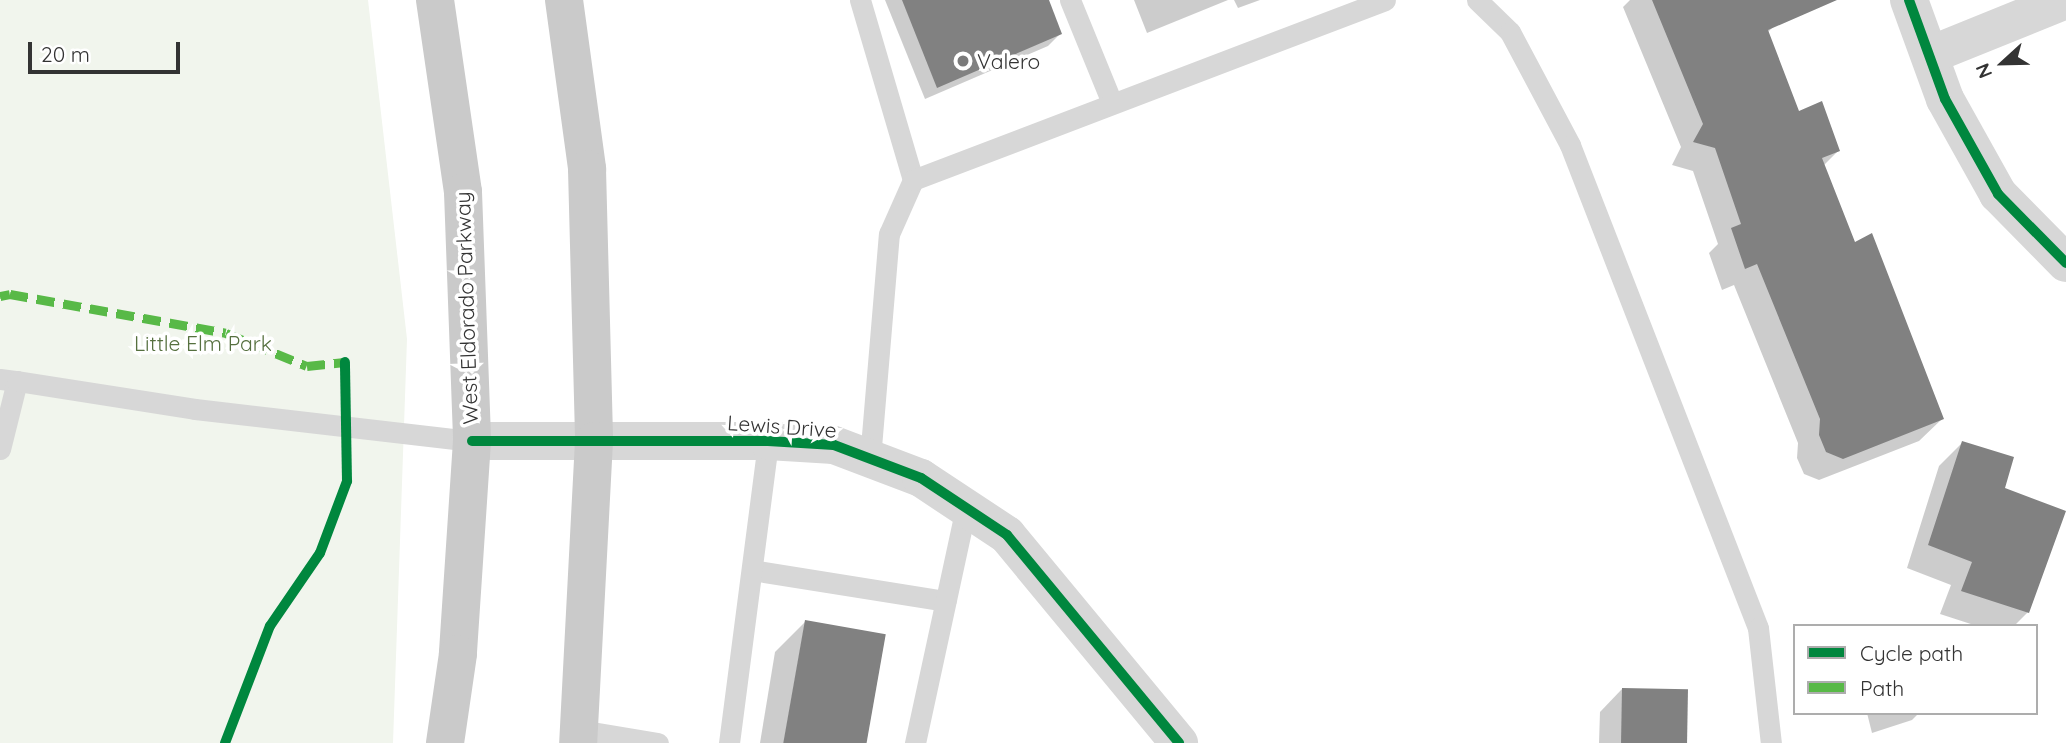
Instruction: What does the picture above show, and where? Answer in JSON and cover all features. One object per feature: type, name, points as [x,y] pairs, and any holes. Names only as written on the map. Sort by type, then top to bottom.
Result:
[{"type":"main road","name":"West Eldorado Parkway","points":[[435,0],[463,192],[472,441],[458,654],[445,743]]},
{"type":"main road","points":[[564,0],[587,169],[594,441],[579,736]]},
{"type":"street","points":[[1909,0],[1945,99],[1998,194],[2066,263]]},
{"type":"street","points":[[1930,55],[2066,1]]},
{"type":"street","name":"Lewis Drive","points":[[472,441],[768,441],[834,445],[921,478],[1007,536],[1179,743]]},
{"type":"lane","points":[[860,0],[913,180],[889,234],[870,459]]},
{"type":"lane","points":[[1070,0],[1112,103]]},
{"type":"lane","points":[[913,180],[1385,0]]},
{"type":"lane","points":[[1477,0],[1510,32],[1570,145],[1758,628],[1771,743]]},
{"type":"lane","points":[[0,449],[9,380],[195,409],[472,441]]},
{"type":"lane","points":[[729,743],[768,441]]},
{"type":"lane","points":[[915,743],[966,508]]},
{"type":"lane","points":[[752,570],[946,601]]},
{"type":"lane","points":[[579,736],[658,743]]},
{"type":"green space","name":"Little Elm Park","points":[[0,0],[368,0],[407,339],[393,743],[0,743]]},
{"type":"building","name":"Valero","points":[[902,0],[1049,0],[1062,34],[937,88]]},
{"type":"building","points":[[1652,0],[1837,0],[1768,30],[1799,111],[1822,101],[1840,151],[1822,158],[1855,242],[1872,233],[1944,419],[1843,459],[1826,452],[1819,435],[1820,419],[1757,264],[1745,269],[1731,228],[1741,224],[1715,148],[1693,142],[1703,124]]},
{"type":"building","points":[[1962,441],[2014,457],[2005,488],[2066,511],[2029,613],[1961,591],[1972,562],[1928,545]]},
{"type":"building","points":[[805,620],[886,634],[867,743],[783,743]]},
{"type":"building","points":[[1622,688],[1688,689],[1687,743],[1621,743]]},
{"type":"marked path","points":[[0,296],[10,294],[226,333],[307,366],[345,362],[345,366]]},
{"type":"cycle path","points":[[1909,0],[1945,99],[1998,194],[2066,263]]},
{"type":"cycle path","points":[[225,743],[270,626],[320,553],[347,481],[345,362]]},
{"type":"cycle path","points":[[472,441],[768,441],[834,445],[921,478],[1007,535],[1179,743]]},
{"type":"place","name":"Valero","points":[[963,61]]}]
